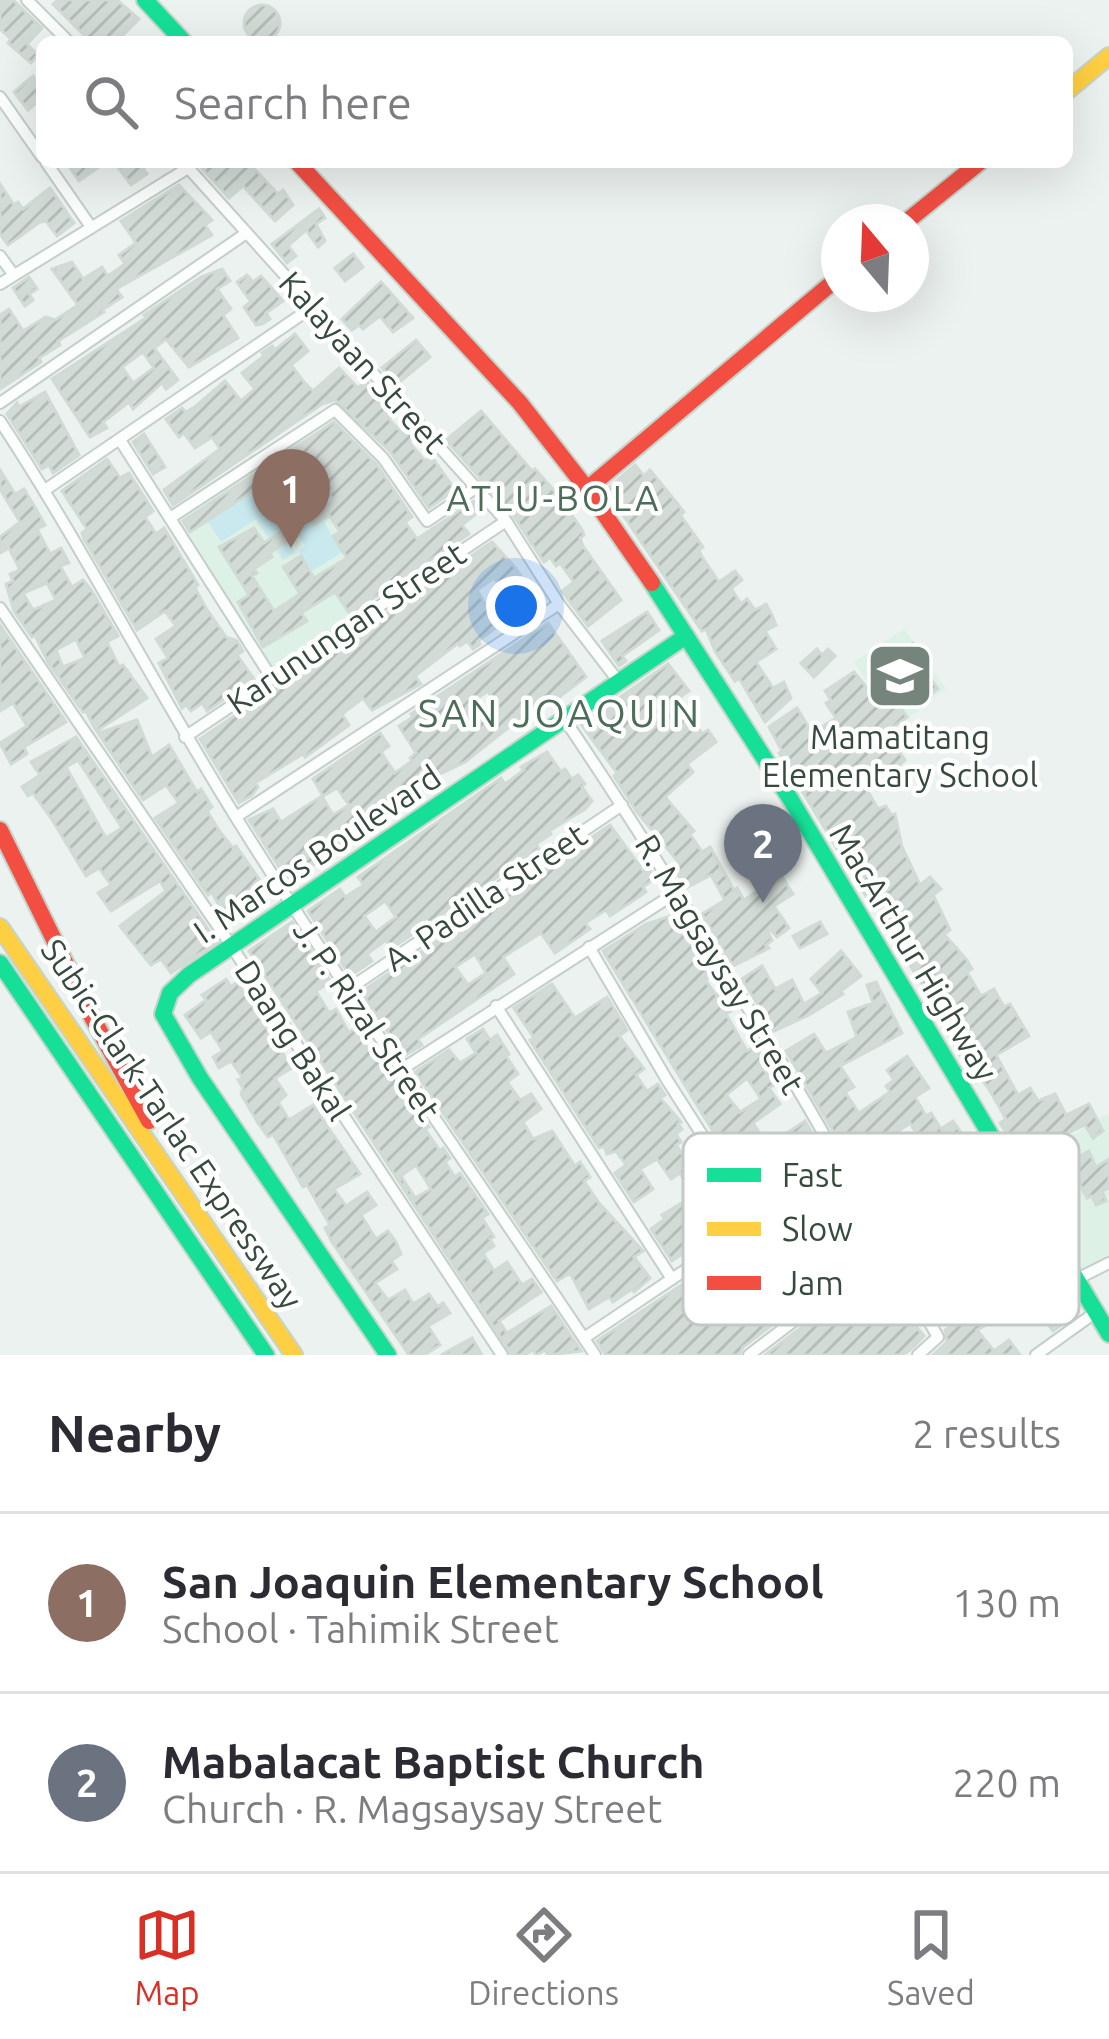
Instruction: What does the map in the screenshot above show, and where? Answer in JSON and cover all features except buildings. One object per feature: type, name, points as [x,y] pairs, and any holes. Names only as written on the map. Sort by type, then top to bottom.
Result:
[{"type":"main road","points":[[145,0],[178,36]]},
{"type":"main road","points":[[1073,87],[1109,56]]},
{"type":"main road","name":"MacArthur Highway","points":[[302,168],[538,425],[586,489],[686,636],[986,1133]]},
{"type":"main road","points":[[928,204],[973,168]]},
{"type":"main road","points":[[586,489],[821,292]]},
{"type":"main road","name":"I. Marcos Boulevard","points":[[388,1355],[200,1078],[163,1014],[162,1002],[233,947],[686,636]]},
{"type":"main road","points":[[0,830],[93,1019],[204,1209],[216,1242]]},
{"type":"main road","name":"Subic-Clark-Tarlac Expressway","points":[[0,927],[294,1355]]},
{"type":"main road","name":"Subic-Clark-Tarlac Expressway","points":[[0,962],[266,1355]]},
{"type":"main road","name":"MacArthur Highway","points":[[1079,1286],[1109,1334]]},
{"type":"street","points":[[27,0],[63,36]]},
{"type":"street","points":[[0,97],[36,148]]},
{"type":"street","points":[[50,168],[92,227]]},
{"type":"street","points":[[0,284],[180,168]]},
{"type":"street","name":"Kalayaan Street","points":[[188,168],[506,520],[559,604],[620,684]]},
{"type":"street","points":[[0,403],[245,234]]},
{"type":"street","points":[[0,256],[14,274]]},
{"type":"street","points":[[45,490],[314,306]]},
{"type":"street","points":[[170,518],[335,410],[383,458],[427,521],[477,488]]},
{"type":"street","name":"J. P. Rizal Street","points":[[0,421],[45,490],[185,736],[292,907],[595,1355]]},
{"type":"street","points":[[120,440],[272,677]]},
{"type":"street","name":"Karunungan Street","points":[[185,736],[506,520]]},
{"type":"street","points":[[236,817],[559,604]]},
{"type":"street","name":"Daang Bakal","points":[[0,608],[233,947],[502,1355]]},
{"type":"street","name":"R. Magsaysay Street","points":[[565,720],[677,892],[820,1133]]},
{"type":"street","name":"A. Padilla Street","points":[[347,990],[622,805]]},
{"type":"street","points":[[400,1071],[677,892]]},
{"type":"street","points":[[589,947],[701,1133]]},
{"type":"street","points":[[496,1006],[672,1279]]},
{"type":"street","points":[[1079,1278],[1109,1263]]},
{"type":"street","points":[[584,1338],[683,1272]]},
{"type":"street","points":[[1079,1324],[1096,1312]]},
{"type":"street","points":[[749,1355],[788,1325]]},
{"type":"street","name":"R. Magsaysay Street","points":[[918,1355],[938,1337],[931,1325]]},
{"type":"street","points":[[1036,1355],[1078,1325]]},
{"type":"shaded area","points":[[302,433],[409,575],[273,671],[175,521]]},
{"type":"shaded area","points":[[311,456],[346,507],[324,522],[342,552],[312,571],[299,551],[305,546],[299,536],[289,542],[295,552],[283,560],[256,519],[221,542],[208,522]]},
{"type":"shaded area","name":"Mamatitang Elementary School","points":[[904,629],[946,689],[897,727],[854,662]]},
{"type":"shaded area","points":[[1109,1113],[1109,1261],[1085,1273],[1079,1263],[1076,1133]]},
{"type":"traffic: fast","points":[[145,0],[178,36]]},
{"type":"traffic: fast","points":[[652,583],[791,800],[989,1133]]},
{"type":"traffic: fast","points":[[388,1355],[200,1078],[163,1014],[170,993],[189,975],[686,636]]},
{"type":"traffic: fast","points":[[0,963],[266,1355]]},
{"type":"traffic: fast","points":[[1079,1284],[1109,1334]]},
{"type":"traffic: slow","points":[[1073,86],[1109,56]]},
{"type":"traffic: slow","points":[[0,927],[294,1355]]},
{"type":"traffic: jam","points":[[303,168],[520,403],[652,583]]},
{"type":"traffic: jam","points":[[928,204],[973,168]]},
{"type":"traffic: jam","points":[[587,489],[821,292]]},
{"type":"traffic: jam","points":[[0,830],[149,1121]]},
{"type":"place","name":"San Joaquin Elementary School","points":[[291,548]]},
{"type":"place","name":"Mamatitang Elementary School","points":[[900,676]]},
{"type":"place","name":"Mabalacat Baptist Church","points":[[763,903]]},
{"type":"district","name":"ATLU-BOLA","points":[[554,498]]},
{"type":"district","name":"SAN JOAQUIN","points":[[560,713]]}]
